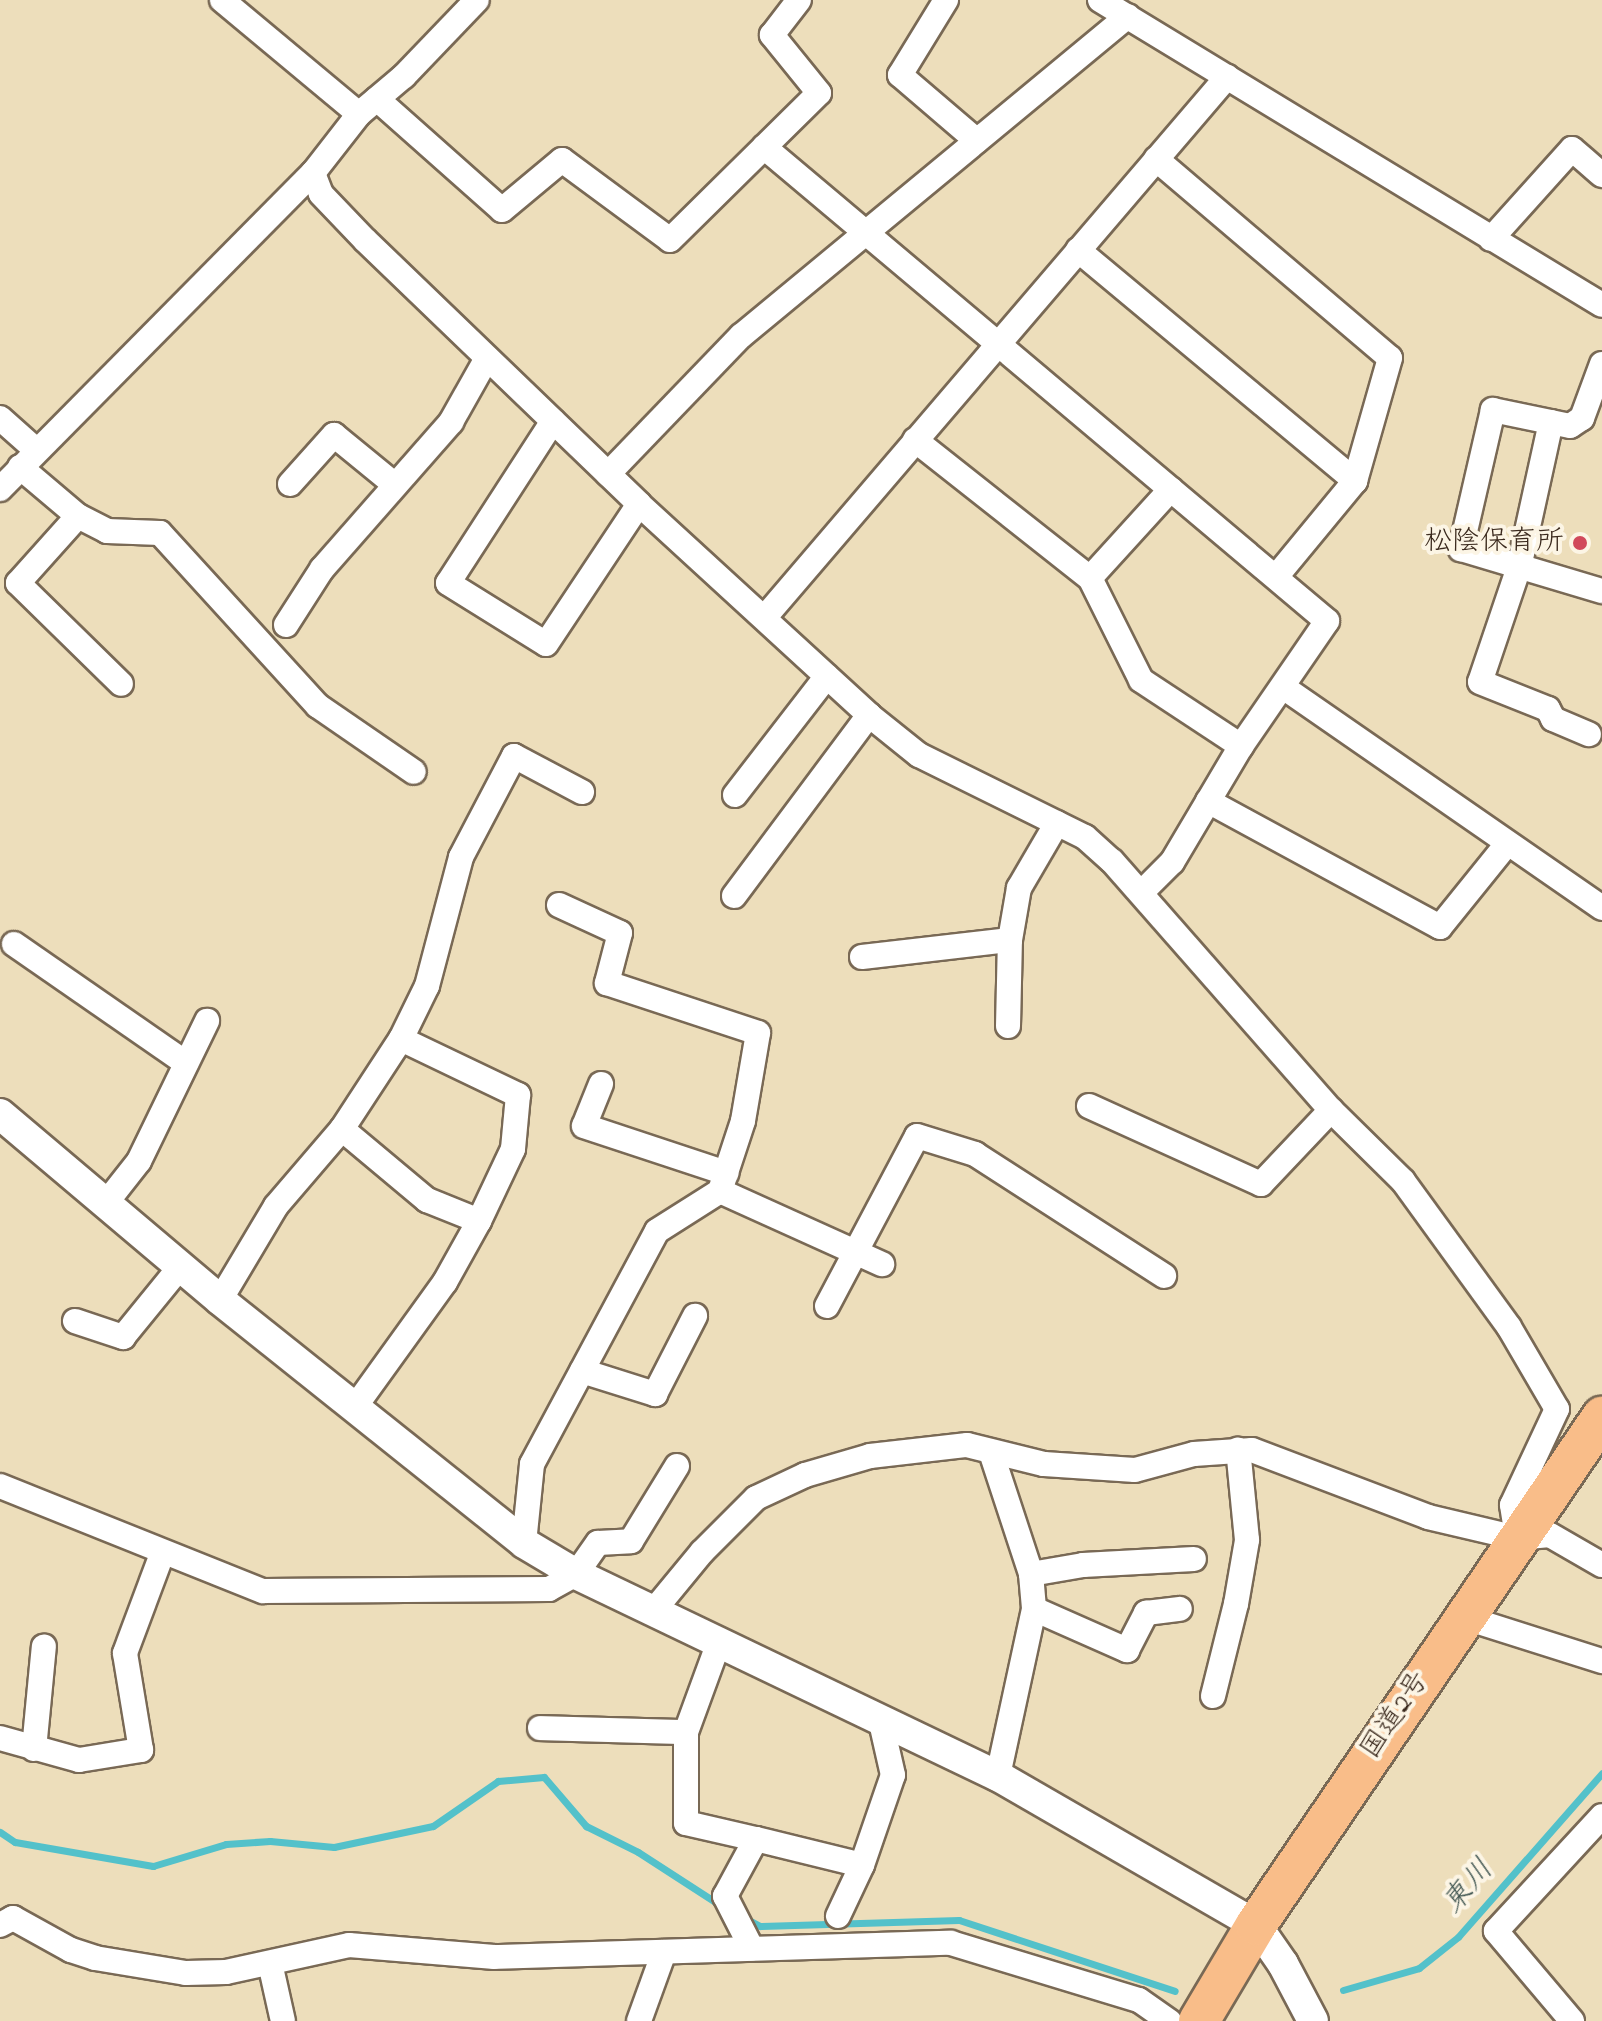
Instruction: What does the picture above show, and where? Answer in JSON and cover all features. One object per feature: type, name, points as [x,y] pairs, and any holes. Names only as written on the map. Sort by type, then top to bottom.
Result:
[{"type":"highway","name":"国道2号","points":[[1199,2021],[1256,1925],[1602,1417]]},
{"type":"street","points":[[222,0],[368,106],[502,210],[562,160],[670,240],[819,93],[772,35],[799,0]]},
{"type":"street","points":[[0,489],[313,173],[368,106],[404,76],[477,0]]},
{"type":"street","points":[[946,0],[900,75],[977,141]]},
{"type":"street","points":[[1100,0],[1602,305]]},
{"type":"street","points":[[608,474],[741,336],[1128,16]]},
{"type":"street","points":[[765,617],[1227,77]]},
{"type":"street","points":[[764,147],[1327,621],[1241,746],[1172,862],[1141,893]]},
{"type":"street","points":[[1491,239],[1572,149],[1602,175]]},
{"type":"street","points":[[1156,159],[1390,358],[1355,481],[1276,577]]},
{"type":"street","points":[[313,173],[321,194],[487,358],[639,504],[869,715],[919,755],[1085,837],[1141,893],[1331,1110],[1403,1181],[1509,1327],[1557,1409],[1512,1505],[1517,1538]]},
{"type":"street","points":[[1078,250],[1355,481]]},
{"type":"street","points":[[286,625],[322,569],[451,422],[487,358]]},
{"type":"street","points":[[1602,364],[1582,418],[1570,426],[1493,410],[1461,549],[1602,591]]},
{"type":"street","points":[[0,418],[28,458],[78,516],[107,531],[160,533],[318,706],[414,772]]},
{"type":"street","points":[[553,421],[448,583],[546,644],[639,504]]},
{"type":"street","points":[[1551,422],[1519,567],[1480,682],[1548,709],[1553,719],[1589,734]]},
{"type":"street","points":[[290,484],[334,435],[395,485]]},
{"type":"street","points":[[915,440],[1090,578],[1141,680],[1241,746]]},
{"type":"street","points":[[1090,578],[1171,489]]},
{"type":"street","points":[[78,516],[18,583],[121,684]]},
{"type":"street","points":[[735,795],[827,676]]},
{"type":"street","points":[[1283,687],[1602,908]]},
{"type":"street","points":[[734,896],[869,715]]},
{"type":"street","points":[[220,1300],[276,1206],[342,1129],[401,1039],[427,986],[461,857],[514,756],[582,792]]},
{"type":"street","points":[[1208,801],[1440,927],[1507,844]]},
{"type":"street","points":[[1008,1026],[1010,940],[1019,888],[1057,823]]},
{"type":"street","points":[[524,1543],[532,1464],[657,1231],[723,1182],[743,1121],[758,1033],[607,983],[620,933],[559,905]]},
{"type":"street","points":[[862,957],[1010,940]]},
{"type":"street","points":[[14,944],[186,1063]]},
{"type":"street","points":[[106,1203],[139,1161],[207,1021]]},
{"type":"street","points":[[355,1407],[445,1282],[479,1221],[513,1149],[518,1095],[401,1039]]},
{"type":"street","points":[[601,1084],[584,1126],[723,1182],[882,1264]]},
{"type":"street","points":[[1089,1106],[1261,1184],[1331,1110]]},
{"type":"street","points":[[0,1114],[220,1300],[524,1543],[576,1574],[655,1609],[881,1722],[998,1776],[1256,1925],[1283,1964],[1313,2021]]},
{"type":"street","points":[[342,1129],[427,1200],[479,1221]]},
{"type":"street","points":[[827,1306],[917,1136],[975,1154],[1164,1276]]},
{"type":"street","points":[[75,1321],[123,1337],[181,1266]]},
{"type":"street","points":[[582,1371],[655,1394],[695,1316]]},
{"type":"street","points":[[655,1609],[702,1552],[756,1498],[870,1456],[967,1445],[1077,1469],[1135,1470],[1194,1454],[1252,1450],[1428,1517],[1517,1538],[1550,1535],[1602,1565]]},
{"type":"street","points":[[1213,1696],[1236,1604],[1247,1540],[1238,1449]]},
{"type":"street","points":[[991,1452],[1031,1574],[1034,1609],[998,1776]]},
{"type":"street","points":[[0,1486],[162,1554],[263,1591],[549,1589],[576,1574],[598,1543],[631,1541],[677,1466]]},
{"type":"street","points":[[0,1738],[79,1760],[141,1750],[125,1653],[162,1554]]},
{"type":"street","points":[[1031,1574],[1083,1565],[1194,1559]]},
{"type":"street","points":[[1034,1609],[1127,1650],[1146,1613],[1180,1609]]},
{"type":"street","points":[[1463,1617],[1602,1661]]},
{"type":"street","points":[[719,1642],[686,1732],[686,1823],[862,1865]]},
{"type":"street","points":[[34,1749],[44,1646]]},
{"type":"street","points":[[838,1916],[862,1865],[893,1775],[881,1722]]},
{"type":"street","points":[[540,1728],[686,1732]]},
{"type":"street","points":[[1572,2021],[1496,1931],[1602,1816]]},
{"type":"street","points":[[752,1949],[725,1896],[756,1839]]},
{"type":"street","points":[[0,1925],[13,1918],[71,1950],[95,1958],[186,1973],[226,1972],[349,1945],[495,1957],[951,1943],[1139,2000],[1169,2021]]},
{"type":"street","points":[[639,2021],[664,1952]]},
{"type":"street","points":[[270,1963],[283,2021]]},
{"type":"waterway","name":"東川","points":[[1343,1990],[1419,1968],[1458,1937],[1602,1773]]},
{"type":"waterway","points":[[0,1832],[15,1842],[153,1866],[226,1844],[270,1841],[334,1847],[433,1826],[498,1781],[544,1777],[586,1826],[638,1852],[720,1905]]},
{"type":"waterway","points":[[745,1918],[760,1926],[959,1920],[1175,1991]]},
{"type":"place","name":"松陰保育所","points":[[1580,543]]}]
